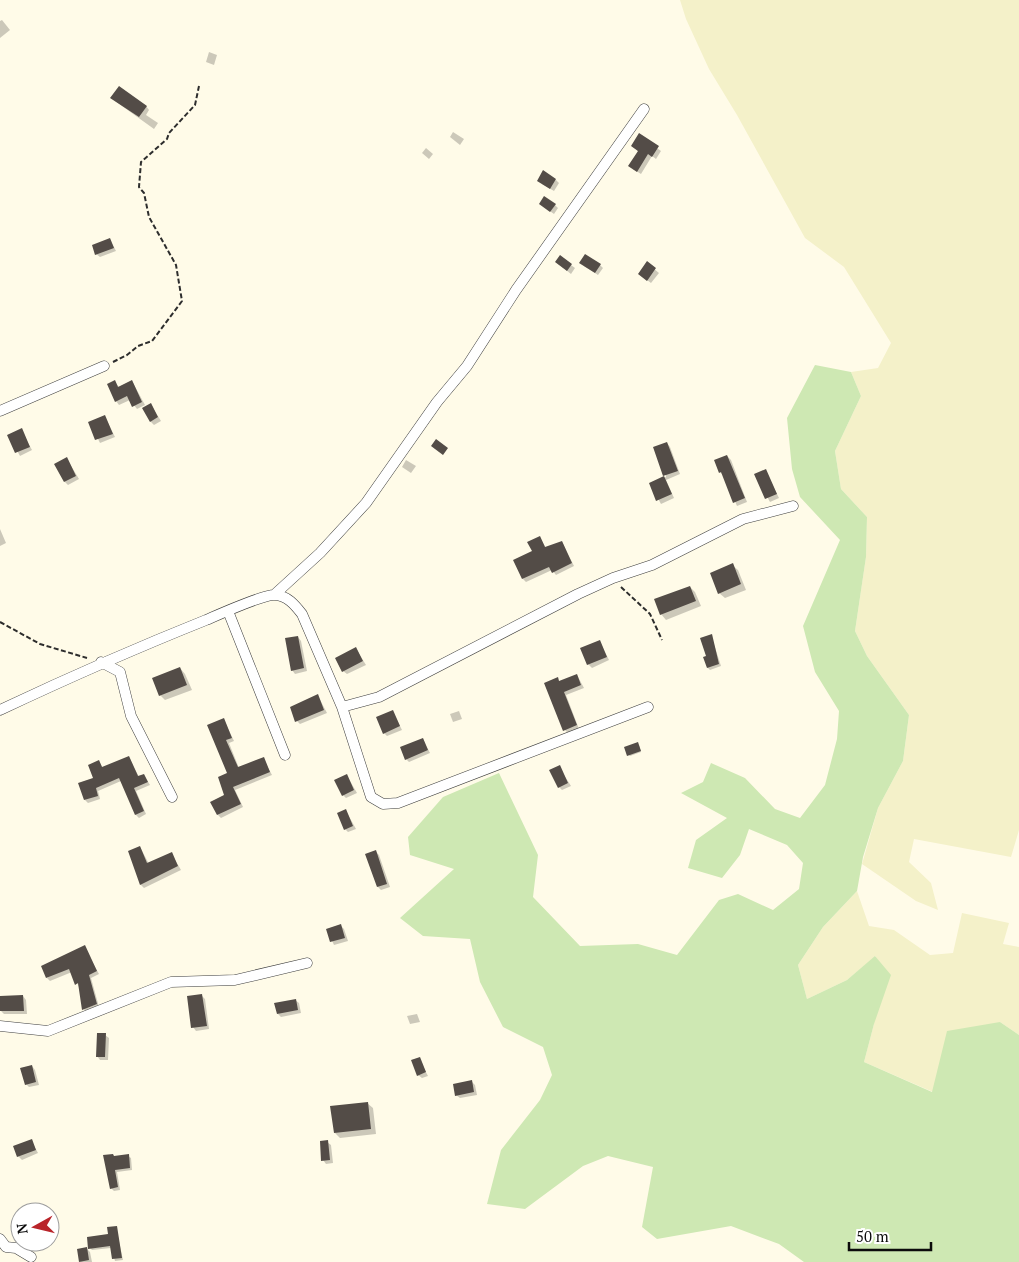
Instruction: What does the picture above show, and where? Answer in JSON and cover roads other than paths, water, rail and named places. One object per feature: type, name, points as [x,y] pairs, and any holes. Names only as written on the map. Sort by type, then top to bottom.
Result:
[{"type":"street","points":[[0,710],[101,662],[228,611],[274,595],[320,553],[366,503],[437,402],[467,366],[516,290],[644,109]]},
{"type":"street","points":[[0,411],[104,366]]},
{"type":"street","points":[[342,707],[378,697],[578,594],[613,578],[652,566],[743,519],[793,506]]},
{"type":"street","points":[[274,595],[284,597],[293,602],[302,614],[342,707],[371,797],[383,804],[398,803],[648,707]]},
{"type":"street","points":[[228,611],[285,755]]},
{"type":"street","points":[[101,662],[120,672],[131,716],[172,798]]},
{"type":"street","points":[[0,1026],[48,1031],[172,982],[235,980],[307,963]]},
{"type":"street","points":[[0,1239],[6,1247],[16,1248],[31,1257]]}]
